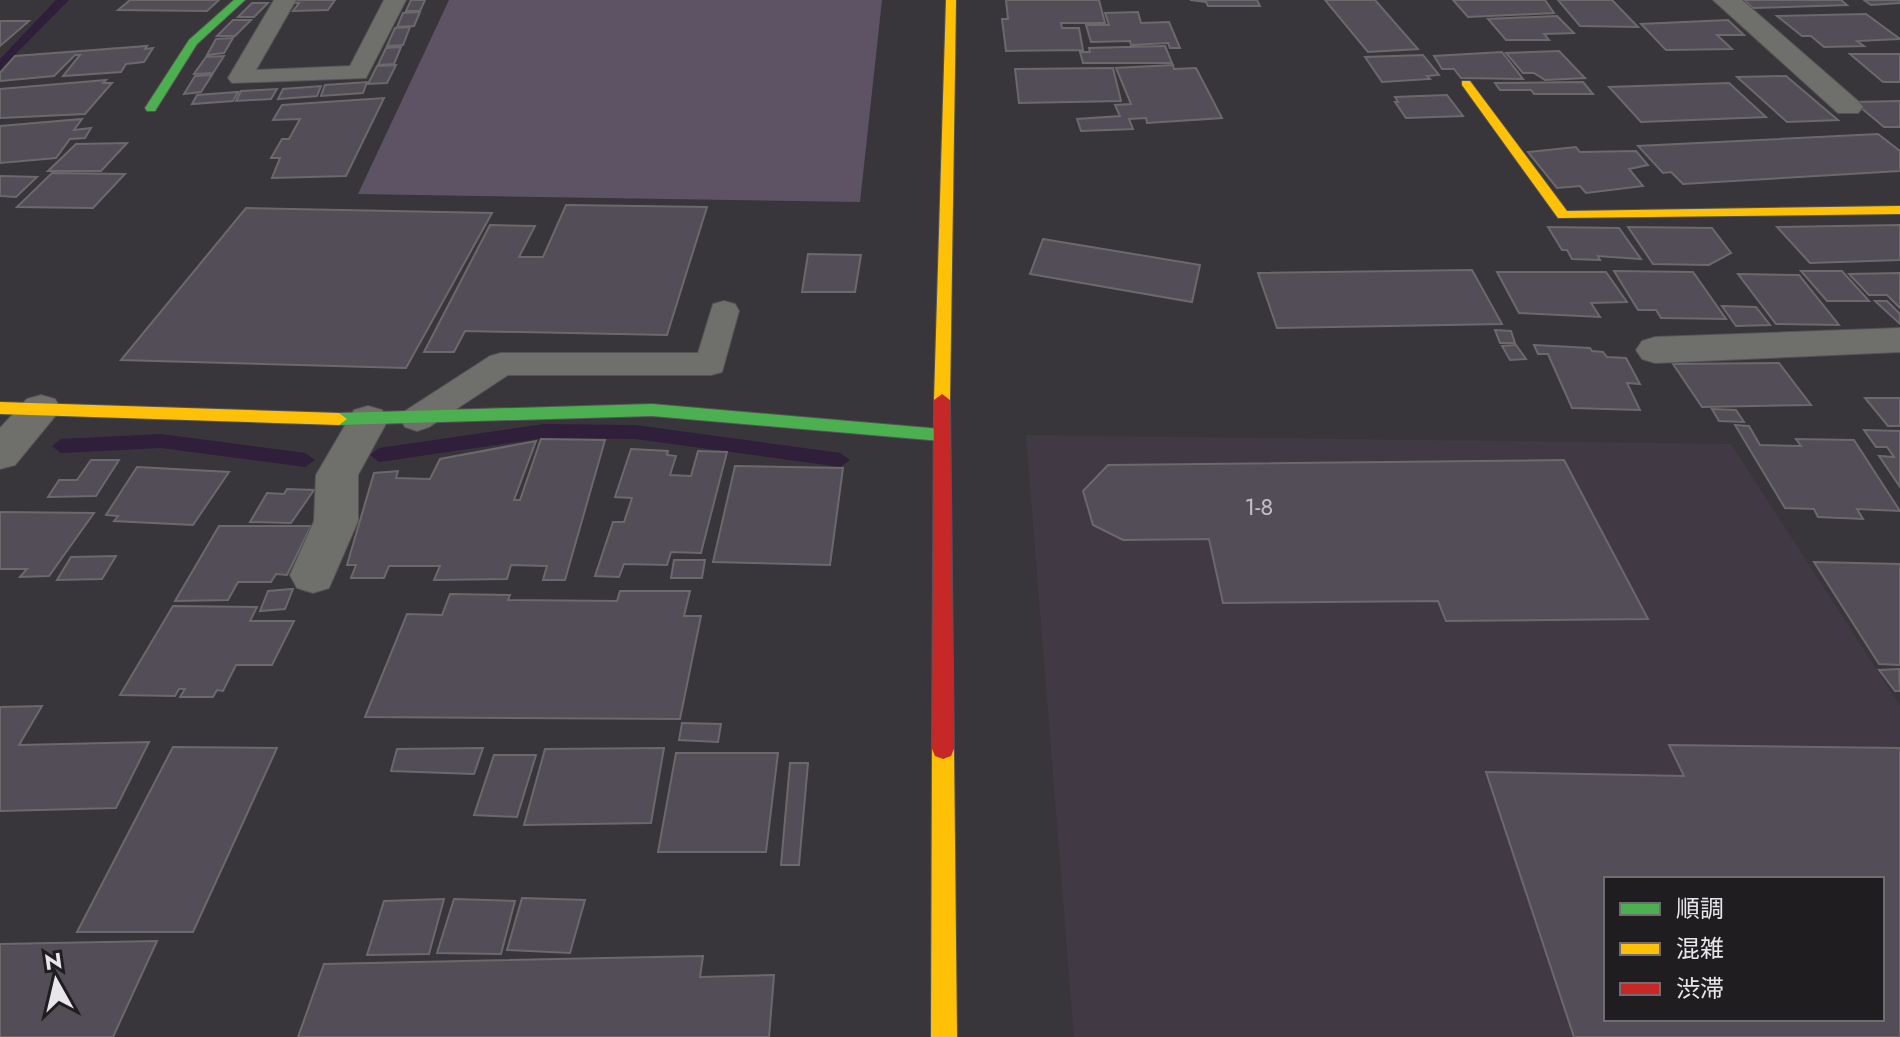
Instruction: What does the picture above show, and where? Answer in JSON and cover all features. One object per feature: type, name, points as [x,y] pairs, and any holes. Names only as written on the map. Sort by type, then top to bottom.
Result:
[{"type":"street","points":[[151,108],[193,42],[240,0]]},
{"type":"street","points":[[944,1037],[941,435],[951,0]]},
{"type":"street","points":[[1726,0],[1848,107]]},
{"type":"street","points":[[1466,83],[1563,215],[1900,210]]},
{"type":"street","points":[[1655,350],[1900,340]]},
{"type":"street","points":[[0,408],[218,412],[368,420],[582,408],[653,410],[724,414],[880,434],[941,435]]},
{"type":"street","points":[[0,454],[41,409]]},
{"type":"street","points":[[313,575],[336,521],[337,475],[368,420]]},
{"type":"lane","points":[[285,0],[240,78],[358,73],[395,0]]},
{"type":"lane","points":[[417,419],[501,364],[711,364],[724,311]]},
{"type":"shaded area","points":[[449,0],[882,0],[860,202],[358,194]]},
{"type":"shaded area","points":[[1026,435],[1731,444],[1900,706],[1900,1037],[1074,1037]]},
{"type":"building","points":[[130,0],[219,0],[207,11],[118,10]]},
{"type":"building","points":[[296,0],[335,0],[328,10],[293,11],[299,3],[293,3]]},
{"type":"building","points":[[411,0],[425,0],[420,11],[406,11]]},
{"type":"building","points":[[1006,0],[1099,0],[1105,23],[1061,23],[1062,28],[1079,28],[1083,50],[1006,51],[1002,19],[1008,19]]},
{"type":"building","points":[[1190,0],[1257,0],[1260,6],[1208,6],[1206,2]]},
{"type":"building","points":[[1325,0],[1375,0],[1418,49],[1368,52]]},
{"type":"building","points":[[1453,0],[1545,0],[1554,13],[1468,17]]},
{"type":"building","points":[[1558,0],[1612,0],[1638,27],[1580,26]]},
{"type":"building","points":[[1744,0],[1841,0],[1847,5],[1753,8]]},
{"type":"building","points":[[1864,0],[1900,0],[1900,3],[1871,5]]},
{"type":"building","points":[[252,3],[268,3],[254,17],[238,17]]},
{"type":"building","points":[[420,12],[414,26],[397,27],[403,13]]},
{"type":"building","points":[[1138,12],[1141,23],[1169,22],[1180,48],[1170,48],[1168,43],[1131,45],[1130,41],[1091,42],[1086,25],[1109,25],[1105,13]]},
{"type":"building","points":[[1866,14],[1900,39],[1857,41],[1864,46],[1824,47],[1811,36],[1802,36],[1777,16]]},
{"type":"building","points":[[1557,16],[1574,33],[1544,34],[1549,40],[1506,40],[1488,19]]},
{"type":"building","points":[[233,20],[251,20],[235,36],[217,36]]},
{"type":"building","points":[[1728,20],[1744,35],[1717,35],[1732,49],[1666,50],[1641,24]]},
{"type":"building","points":[[0,21],[29,21],[0,46]]},
{"type":"building","points":[[410,27],[403,45],[387,46],[395,28]]},
{"type":"building","points":[[233,38],[224,53],[207,55],[216,39]]},
{"type":"building","points":[[147,46],[145,49],[153,48],[144,62],[126,64],[121,72],[63,76],[80,55],[75,55],[54,76],[0,81],[0,73],[15,56]]},
{"type":"building","points":[[1165,46],[1172,63],[1083,63],[1080,52],[1090,52],[1089,48]]},
{"type":"building","points":[[401,47],[394,64],[378,65],[386,48]]},
{"type":"building","points":[[1559,51],[1585,78],[1545,80],[1534,73],[1523,73],[1506,53]]},
{"type":"building","points":[[1502,52],[1523,79],[1461,78],[1454,69],[1442,69],[1434,56]]},
{"type":"building","points":[[1850,54],[1900,54],[1900,82],[1883,82]]},
{"type":"building","points":[[1423,55],[1439,75],[1427,76],[1430,79],[1382,82],[1365,57]]},
{"type":"building","points":[[224,56],[213,73],[194,74],[206,57]]},
{"type":"building","points":[[396,65],[387,83],[368,84],[377,66]]},
{"type":"building","points":[[1173,65],[1174,69],[1196,68],[1222,118],[1147,123],[1146,118],[1129,119],[1133,129],[1081,131],[1077,119],[1120,116],[1115,105],[1131,104],[1116,68]]},
{"type":"building","points":[[1113,68],[1121,101],[1019,103],[1015,69]]},
{"type":"building","points":[[212,75],[201,92],[184,94],[195,76]]},
{"type":"building","points":[[1786,76],[1838,120],[1787,122],[1737,77]]},
{"type":"building","points":[[106,80],[103,83],[112,83],[85,114],[0,118],[0,89]]},
{"type":"building","points":[[367,82],[363,93],[321,96],[325,85]]},
{"type":"building","points":[[1583,82],[1593,94],[1534,94],[1531,90],[1500,90],[1495,83]]},
{"type":"building","points":[[1729,83],[1766,117],[1641,122],[1609,87]]},
{"type":"building","points":[[321,86],[317,96],[278,99],[283,89]]},
{"type":"building","points":[[277,89],[271,99],[236,101],[241,91]]},
{"type":"building","points":[[238,92],[233,101],[192,104],[197,95]]},
{"type":"building","points":[[1447,95],[1463,116],[1406,118],[1395,102],[1398,102],[1395,97]]},
{"type":"building","points":[[384,98],[346,176],[272,178],[280,158],[271,158],[282,139],[289,139],[300,119],[273,120],[282,105]]},
{"type":"building","points":[[1900,101],[1900,127],[1884,127],[1854,102]]},
{"type":"building","points":[[82,119],[74,130],[91,128],[85,138],[70,139],[56,158],[0,163],[0,126]]},
{"type":"building","points":[[1878,134],[1900,151],[1900,171],[1683,184],[1671,172],[1663,173],[1638,146]]},
{"type":"building","points":[[127,143],[101,171],[48,171],[76,144]]},
{"type":"building","points":[[1576,147],[1580,152],[1636,151],[1648,165],[1629,169],[1643,186],[1586,193],[1580,186],[1557,188],[1528,152]]},
{"type":"building","points":[[52,173],[125,174],[93,208],[17,207]]},
{"type":"building","points":[[0,176],[37,177],[16,197],[0,196]]},
{"type":"building","points":[[566,205],[707,207],[667,335],[465,331],[454,352],[424,352],[490,225],[535,226],[519,257],[543,257]]},
{"type":"building","points":[[246,208],[492,213],[406,368],[121,360]]},
{"type":"building","points":[[1900,225],[1900,260],[1810,263],[1777,227]]},
{"type":"building","points":[[1548,227],[1619,228],[1641,259],[1598,256],[1600,260],[1572,259],[1567,250],[1562,250]]},
{"type":"building","points":[[1628,227],[1712,228],[1731,253],[1709,265],[1653,264]]},
{"type":"building","points":[[1043,239],[1200,265],[1192,302],[1030,274]]},
{"type":"building","points":[[808,254],[861,255],[855,292],[802,292]]},
{"type":"building","points":[[1472,270],[1502,324],[1277,328],[1258,273]]},
{"type":"building","points":[[1614,271],[1693,272],[1726,319],[1661,318],[1656,310],[1638,310]]},
{"type":"building","points":[[1801,271],[1842,271],[1869,301],[1827,301]]},
{"type":"building","points":[[1497,272],[1606,272],[1627,302],[1591,303],[1600,317],[1519,313]]},
{"type":"building","points":[[1900,273],[1900,308],[1887,295],[1869,295],[1849,274]]},
{"type":"building","points":[[1738,274],[1799,275],[1839,325],[1776,324]]},
{"type":"building","points":[[1875,301],[1887,301],[1900,314],[1900,324]]},
{"type":"building","points":[[1722,306],[1756,307],[1770,325],[1736,326]]},
{"type":"building","points":[[1495,330],[1511,331],[1515,343],[1500,343]]},
{"type":"building","points":[[1516,345],[1526,359],[1510,360],[1502,346]]},
{"type":"building","points":[[1534,345],[1590,348],[1603,352],[1607,357],[1626,358],[1640,384],[1627,383],[1640,410],[1572,408],[1548,354],[1538,354]]},
{"type":"building","points":[[1779,363],[1811,405],[1702,407],[1673,364]]},
{"type":"building","points":[[1865,398],[1900,398],[1900,426],[1888,426]]},
{"type":"building","points":[[1712,409],[1736,410],[1744,422],[1719,421]]},
{"type":"building","points":[[1735,425],[1749,426],[1760,445],[1801,446],[1796,439],[1854,440],[1900,511],[1857,509],[1863,519],[1818,517],[1814,509],[1785,508]]},
{"type":"building","points":[[1864,430],[1900,431],[1900,487],[1879,456],[1894,457],[1887,447],[1876,447]]},
{"type":"building","points":[[541,439],[605,440],[565,580],[543,580],[547,566],[511,565],[507,579],[434,580],[440,566],[389,566],[384,578],[351,578],[356,565],[347,565],[374,473],[398,471],[396,478],[430,479],[440,459],[536,441],[514,500],[520,500]]},
{"type":"building","points":[[631,449],[668,451],[667,455],[676,456],[670,475],[691,476],[698,451],[727,452],[701,553],[671,552],[667,565],[624,564],[619,577],[595,576],[613,522],[624,522],[632,498],[615,497]]},
{"type":"building","points":[[91,460],[119,460],[96,496],[48,497],[59,480],[77,480]]},
{"type":"building","points":[[1564,460],[1648,619],[1446,621],[1438,601],[1223,603],[1209,539],[1123,540],[1093,525],[1083,491],[1108,465]]},
{"type":"building","points":[[735,466],[843,468],[830,565],[713,562]]},
{"type":"building","points":[[137,467],[229,472],[193,525],[114,521],[118,516],[106,515]]},
{"type":"building","points":[[287,489],[314,490],[291,523],[250,522],[267,493],[284,494]]},
{"type":"building","points":[[0,512],[94,513],[49,576],[20,577],[27,569],[0,569]]},
{"type":"building","points":[[219,526],[311,526],[287,575],[276,574],[271,582],[238,582],[228,600],[175,601]]},
{"type":"building","points":[[116,556],[102,579],[57,580],[71,557]]},
{"type":"building","points":[[674,560],[705,560],[702,578],[671,578]]},
{"type":"building","points":[[1814,562],[1900,564],[1900,665],[1879,664]]},
{"type":"building","points":[[293,589],[285,609],[260,611],[268,591]]},
{"type":"building","points":[[620,591],[690,591],[684,616],[701,616],[680,719],[365,717],[407,614],[442,615],[450,594],[510,595],[508,600],[617,601]]},
{"type":"building","points":[[173,606],[257,607],[250,621],[294,621],[272,665],[236,665],[223,691],[217,690],[213,697],[180,697],[185,689],[179,689],[175,696],[120,695]]},
{"type":"building","points":[[1899,669],[1900,691],[1895,691],[1879,670]]},
{"type":"building","points":[[42,706],[19,745],[149,742],[116,808],[0,811],[0,707]]},
{"type":"building","points":[[682,723],[721,724],[718,742],[679,740]]},
{"type":"building","points":[[1669,745],[1900,748],[1900,1037],[1574,1037],[1486,772],[1684,776]]},
{"type":"building","points":[[173,747],[277,748],[193,932],[77,932]]},
{"type":"building","points":[[483,748],[474,774],[391,771],[397,749]]},
{"type":"building","points":[[664,748],[651,823],[524,825],[545,749]]},
{"type":"building","points":[[676,753],[778,753],[766,852],[658,852]]},
{"type":"building","points":[[494,755],[536,755],[517,817],[474,815]]},
{"type":"building","points":[[790,763],[808,763],[799,865],[781,865]]},
{"type":"building","points":[[522,898],[585,900],[570,953],[507,950]]},
{"type":"building","points":[[444,899],[429,954],[367,955],[384,901]]},
{"type":"building","points":[[454,899],[515,901],[501,954],[437,953]]},
{"type":"building","points":[[157,941],[113,1037],[0,1037],[0,944]]},
{"type":"building","points":[[703,956],[700,977],[774,975],[769,1037],[298,1037],[324,964]]},
{"type":"waterway","points":[[0,66],[63,0]]},
{"type":"waterway","points":[[379,455],[544,431],[635,432],[840,460]]},
{"type":"waterway","points":[[61,446],[161,441],[305,460]]},
{"type":"traffic: fast","points":[[151,108],[193,42],[240,0]]},
{"type":"traffic: fast","points":[[339,419],[652,410],[941,435]]},
{"type":"traffic: slow","points":[[942,400],[951,0]]},
{"type":"traffic: slow","points":[[1466,83],[1563,215],[1900,210]]},
{"type":"traffic: slow","points":[[0,408],[339,419]]},
{"type":"traffic: slow","points":[[943,749],[944,1037]]},
{"type":"traffic: jam","points":[[942,400],[943,749]]}]
